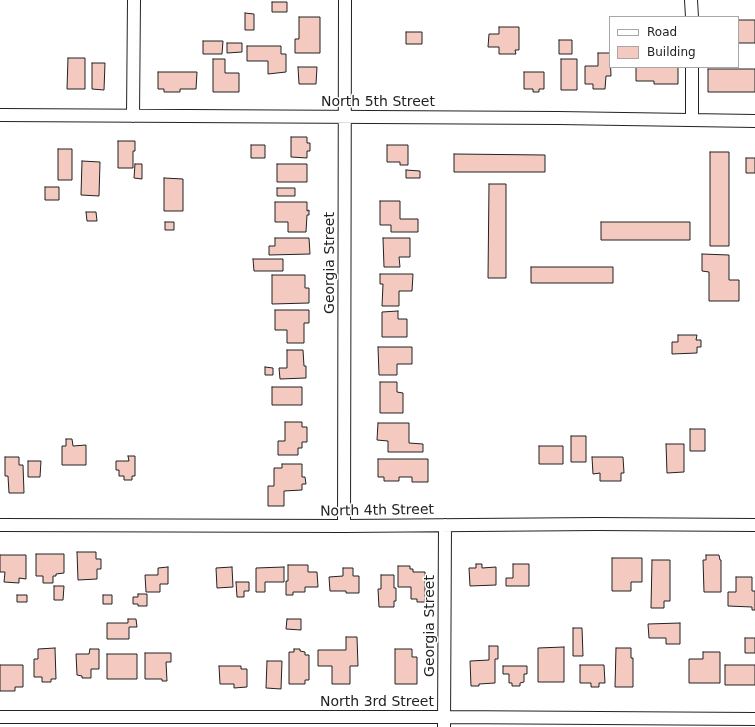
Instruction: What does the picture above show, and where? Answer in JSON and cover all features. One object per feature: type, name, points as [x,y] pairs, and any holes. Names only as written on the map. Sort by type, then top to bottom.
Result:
[{"type":"street","points":[[132,116],[134,0]]},
{"type":"street","name":"Georgia Street","points":[[344,526],[345,0]]},
{"type":"street","points":[[691,0],[692,16]]},
{"type":"street","points":[[692,68],[692,120]]},
{"type":"street","name":"North 5th Street","points":[[0,115],[755,121]]},
{"type":"street","name":"North 4th Street","points":[[0,525],[755,525]]},
{"type":"street","name":"Georgia Street","points":[[445,525],[445,722]]},
{"type":"street","name":"North 3rd Street","points":[[0,717],[445,722],[755,719]]},
{"type":"building","points":[[272,2],[287,2],[287,12],[272,12]]},
{"type":"building","points":[[245,13],[254,14],[254,30],[245,30]]},
{"type":"building","points":[[299,17],[320,17],[320,53],[295,53],[295,39],[299,39]]},
{"type":"building","points":[[739,20],[755,20],[755,43],[739,43]]},
{"type":"building","points":[[499,27],[519,27],[519,50],[515,50],[516,54],[499,54],[499,47],[488,47],[489,34],[499,34]]},
{"type":"building","points":[[406,32],[422,32],[422,44],[406,44]]},
{"type":"building","points":[[559,40],[572,40],[572,54],[559,54]]},
{"type":"building","points":[[203,41],[223,41],[222,54],[203,54]]},
{"type":"building","points":[[227,43],[242,43],[242,52],[227,53]]},
{"type":"building","points":[[247,46],[281,46],[281,54],[286,54],[286,72],[268,74],[268,61],[247,61]]},
{"type":"building","points":[[598,53],[609,53],[609,68],[611,68],[611,76],[606,76],[605,89],[593,89],[593,84],[585,84],[585,66],[598,66]]},
{"type":"building","points":[[68,58],[85,58],[85,89],[67,89]]},
{"type":"building","points":[[213,59],[225,59],[225,73],[239,73],[239,92],[213,92]]},
{"type":"building","points":[[561,59],[577,59],[577,90],[561,90]]},
{"type":"building","points":[[92,63],[105,63],[104,90],[92,89]]},
{"type":"building","points":[[298,67],[317,67],[316,84],[299,84]]},
{"type":"building","points":[[636,68],[678,68],[678,84],[654,84],[654,81],[636,81]]},
{"type":"building","points":[[708,69],[755,69],[755,92],[708,92]]},
{"type":"building","points":[[158,72],[197,72],[196,89],[180,89],[180,92],[164,92],[164,89],[158,89]]},
{"type":"building","points":[[524,72],[544,72],[544,89],[539,89],[539,92],[533,92],[533,89],[524,89]]},
{"type":"building","points":[[291,137],[307,137],[307,143],[310,143],[310,151],[307,151],[307,158],[291,157]]},
{"type":"building","points":[[118,141],[135,141],[135,151],[133,151],[133,168],[118,168]]},
{"type":"building","points":[[251,145],[265,145],[265,158],[251,158]]},
{"type":"building","points":[[387,145],[408,145],[408,165],[400,165],[400,162],[387,162]]},
{"type":"building","points":[[58,149],[72,149],[72,180],[58,180]]},
{"type":"building","points":[[710,152],[729,152],[729,246],[710,246]]},
{"type":"building","points":[[454,154],[545,155],[545,172],[454,172]]},
{"type":"building","points":[[746,158],[755,158],[755,173],[746,173]]},
{"type":"building","points":[[82,161],[100,162],[99,196],[81,195]]},
{"type":"building","points":[[135,164],[142,164],[142,179],[134,178]]},
{"type":"building","points":[[277,164],[307,164],[307,182],[277,182]]},
{"type":"building","points":[[406,170],[420,171],[420,178],[406,178]]},
{"type":"building","points":[[164,178],[183,179],[183,211],[164,211]]},
{"type":"building","points":[[489,184],[506,184],[506,278],[488,278]]},
{"type":"building","points":[[45,187],[59,187],[59,200],[45,200]]},
{"type":"building","points":[[277,188],[295,188],[295,196],[277,196]]},
{"type":"building","points":[[380,201],[400,201],[400,219],[418,219],[418,232],[391,232],[391,225],[380,225]]},
{"type":"building","points":[[275,202],[307,202],[307,211],[309,210],[309,215],[307,215],[306,232],[288,232],[288,222],[275,222]]},
{"type":"building","points":[[86,212],[96,212],[97,221],[87,221]]},
{"type":"building","points":[[165,222],[174,222],[174,230],[165,230]]},
{"type":"building","points":[[601,222],[690,222],[690,240],[601,240]]},
{"type":"building","points":[[275,238],[309,238],[310,254],[269,255],[269,246],[275,246]]},
{"type":"building","points":[[383,238],[410,238],[410,257],[399,257],[400,267],[384,267]]},
{"type":"building","points":[[702,254],[729,255],[729,280],[739,280],[739,301],[709,301],[709,272],[702,271]]},
{"type":"building","points":[[253,259],[283,259],[283,271],[254,271]]},
{"type":"building","points":[[531,267],[613,267],[613,283],[531,283]]},
{"type":"building","points":[[380,274],[413,274],[412,291],[399,291],[399,306],[382,306],[383,284],[380,284]]},
{"type":"building","points":[[272,275],[305,275],[305,288],[309,288],[309,303],[272,304]]},
{"type":"building","points":[[275,310],[309,310],[309,323],[304,323],[304,343],[287,343],[287,330],[275,330]]},
{"type":"building","points":[[398,311],[398,319],[407,319],[407,337],[382,337],[382,312]]},
{"type":"building","points":[[678,335],[697,335],[696,340],[701,340],[701,347],[697,347],[697,353],[672,354],[672,342],[678,342]]},
{"type":"building","points":[[378,347],[412,347],[412,364],[397,364],[397,375],[379,375]]},
{"type":"building","points":[[287,350],[303,350],[304,366],[306,366],[306,378],[280,379],[279,368],[287,368]]},
{"type":"building","points":[[265,367],[273,368],[273,375],[265,375]]},
{"type":"building","points":[[380,382],[397,382],[397,392],[403,393],[403,413],[380,413]]},
{"type":"building","points":[[272,387],[302,387],[302,405],[272,405]]},
{"type":"building","points":[[285,422],[302,422],[302,427],[307,427],[307,442],[302,442],[302,448],[298,448],[298,455],[278,455],[278,441],[285,441]]},
{"type":"building","points":[[378,423],[409,423],[409,443],[423,444],[423,452],[388,452],[388,441],[377,440]]},
{"type":"building","points":[[690,429],[705,429],[705,451],[690,451]]},
{"type":"building","points":[[571,436],[586,436],[586,462],[571,462]]},
{"type":"building","points":[[66,439],[72,439],[73,446],[86,445],[86,465],[62,465],[62,446],[66,446]]},
{"type":"building","points":[[666,444],[684,444],[684,472],[667,473]]},
{"type":"building","points":[[539,446],[563,446],[563,464],[539,464]]},
{"type":"building","points":[[128,456],[135,456],[135,476],[132,476],[132,480],[124,480],[124,476],[119,476],[119,470],[116,470],[116,461],[129,461]]},
{"type":"building","points":[[5,457],[19,457],[19,465],[23,465],[24,493],[9,493],[8,476],[5,476]]},
{"type":"building","points":[[592,457],[623,457],[624,473],[621,473],[621,481],[600,481],[600,473],[593,474]]},
{"type":"building","points":[[378,459],[428,459],[428,482],[412,482],[412,477],[399,477],[399,481],[384,481],[384,477],[378,477]]},
{"type":"building","points":[[28,461],[41,461],[40,477],[28,477]]},
{"type":"building","points":[[282,464],[302,464],[302,477],[305,477],[306,484],[302,484],[302,490],[284,491],[284,506],[268,506],[268,486],[274,486],[274,468],[282,468]]},
{"type":"building","points":[[77,552],[96,552],[96,559],[101,559],[101,569],[97,569],[97,579],[78,580]]},
{"type":"building","points":[[36,554],[64,554],[64,573],[53,576],[53,583],[43,583],[43,576],[36,576]]},
{"type":"building","points":[[0,555],[26,555],[26,579],[19,578],[19,583],[4,582],[5,572],[0,572]]},
{"type":"building","points":[[706,555],[719,555],[721,560],[721,592],[704,592],[703,560],[706,560]]},
{"type":"building","points":[[612,558],[642,558],[642,582],[631,582],[631,591],[612,591]]},
{"type":"building","points":[[652,560],[670,560],[670,601],[664,601],[664,608],[651,608]]},
{"type":"building","points":[[476,564],[482,564],[482,568],[496,567],[496,585],[470,586],[469,568],[476,568]]},
{"type":"building","points":[[513,564],[529,564],[529,586],[506,586],[506,578],[513,578]]},
{"type":"building","points":[[288,565],[308,565],[308,572],[317,572],[318,587],[305,587],[305,592],[293,592],[293,595],[286,595]]},
{"type":"building","points":[[398,566],[410,566],[410,569],[413,569],[413,572],[425,572],[425,602],[417,602],[417,599],[411,599],[411,587],[398,587]]},
{"type":"building","points":[[168,567],[168,584],[160,584],[160,592],[146,592],[145,575],[158,575],[158,568]]},
{"type":"building","points":[[232,567],[233,587],[217,588],[216,568]]},
{"type":"building","points":[[284,567],[284,582],[265,582],[265,592],[256,592],[256,568]]},
{"type":"building","points":[[343,568],[353,568],[353,576],[359,576],[359,593],[330,591],[329,577],[343,576]]},
{"type":"building","points":[[381,575],[394,575],[396,601],[394,601],[394,607],[379,607],[378,589],[381,589]]},
{"type":"building","points":[[736,577],[752,577],[752,591],[755,591],[755,610],[752,610],[752,607],[728,606],[728,592],[736,592]]},
{"type":"building","points":[[236,582],[249,582],[249,591],[244,591],[244,597],[237,597]]},
{"type":"building","points":[[54,586],[64,586],[63,600],[54,600]]},
{"type":"building","points":[[138,594],[147,594],[147,606],[138,606],[138,604],[133,604],[133,597],[138,597]]},
{"type":"building","points":[[17,595],[27,595],[27,602],[17,602]]},
{"type":"building","points":[[103,595],[112,595],[112,604],[103,604]]},
{"type":"building","points":[[128,619],[136,619],[137,627],[129,627],[129,639],[107,639],[107,623],[128,623]]},
{"type":"building","points":[[287,619],[301,619],[301,630],[286,629]]},
{"type":"building","points":[[680,623],[680,644],[666,644],[666,638],[649,638],[648,624]]},
{"type":"building","points":[[573,628],[582,628],[583,656],[573,656]]},
{"type":"building","points":[[346,637],[357,637],[358,666],[350,666],[350,684],[332,684],[332,666],[318,666],[318,650],[346,650]]},
{"type":"building","points":[[745,638],[755,638],[755,653],[745,653]]},
{"type":"building","points":[[489,646],[498,646],[498,659],[495,659],[495,683],[471,686],[470,661],[489,660]]},
{"type":"building","points":[[564,647],[564,682],[538,682],[538,648]]},
{"type":"building","points":[[55,648],[56,679],[51,679],[51,682],[42,682],[42,677],[34,677],[34,659],[38,659],[38,649]]},
{"type":"building","points":[[616,648],[631,648],[631,658],[633,658],[633,687],[615,687]]},
{"type":"building","points":[[90,649],[99,649],[99,669],[91,669],[91,678],[82,678],[82,676],[77,675],[76,654],[89,654]]},
{"type":"building","points":[[294,649],[300,649],[300,651],[305,652],[305,655],[309,655],[309,680],[305,680],[305,684],[289,684],[289,652],[294,652]]},
{"type":"building","points":[[395,649],[412,649],[412,657],[417,657],[417,684],[395,684]]},
{"type":"building","points":[[703,652],[720,652],[720,683],[689,683],[689,659],[703,659]]},
{"type":"building","points":[[145,653],[171,653],[171,662],[166,662],[167,681],[162,681],[162,679],[145,679]]},
{"type":"building","points":[[107,654],[137,654],[137,679],[107,679]]},
{"type":"building","points":[[267,661],[282,661],[281,689],[266,688]]},
{"type":"building","points":[[0,665],[23,665],[23,687],[15,687],[15,691],[0,691]]},
{"type":"building","points":[[580,665],[604,665],[605,683],[599,683],[599,687],[591,687],[591,683],[580,683]]},
{"type":"building","points":[[725,665],[755,665],[755,685],[725,685]]},
{"type":"building","points":[[219,666],[241,666],[241,669],[247,669],[247,687],[234,688],[234,684],[220,684]]},
{"type":"building","points":[[503,666],[527,666],[527,674],[524,674],[524,682],[520,683],[520,686],[512,686],[512,683],[509,683],[509,674],[503,674]]}]
